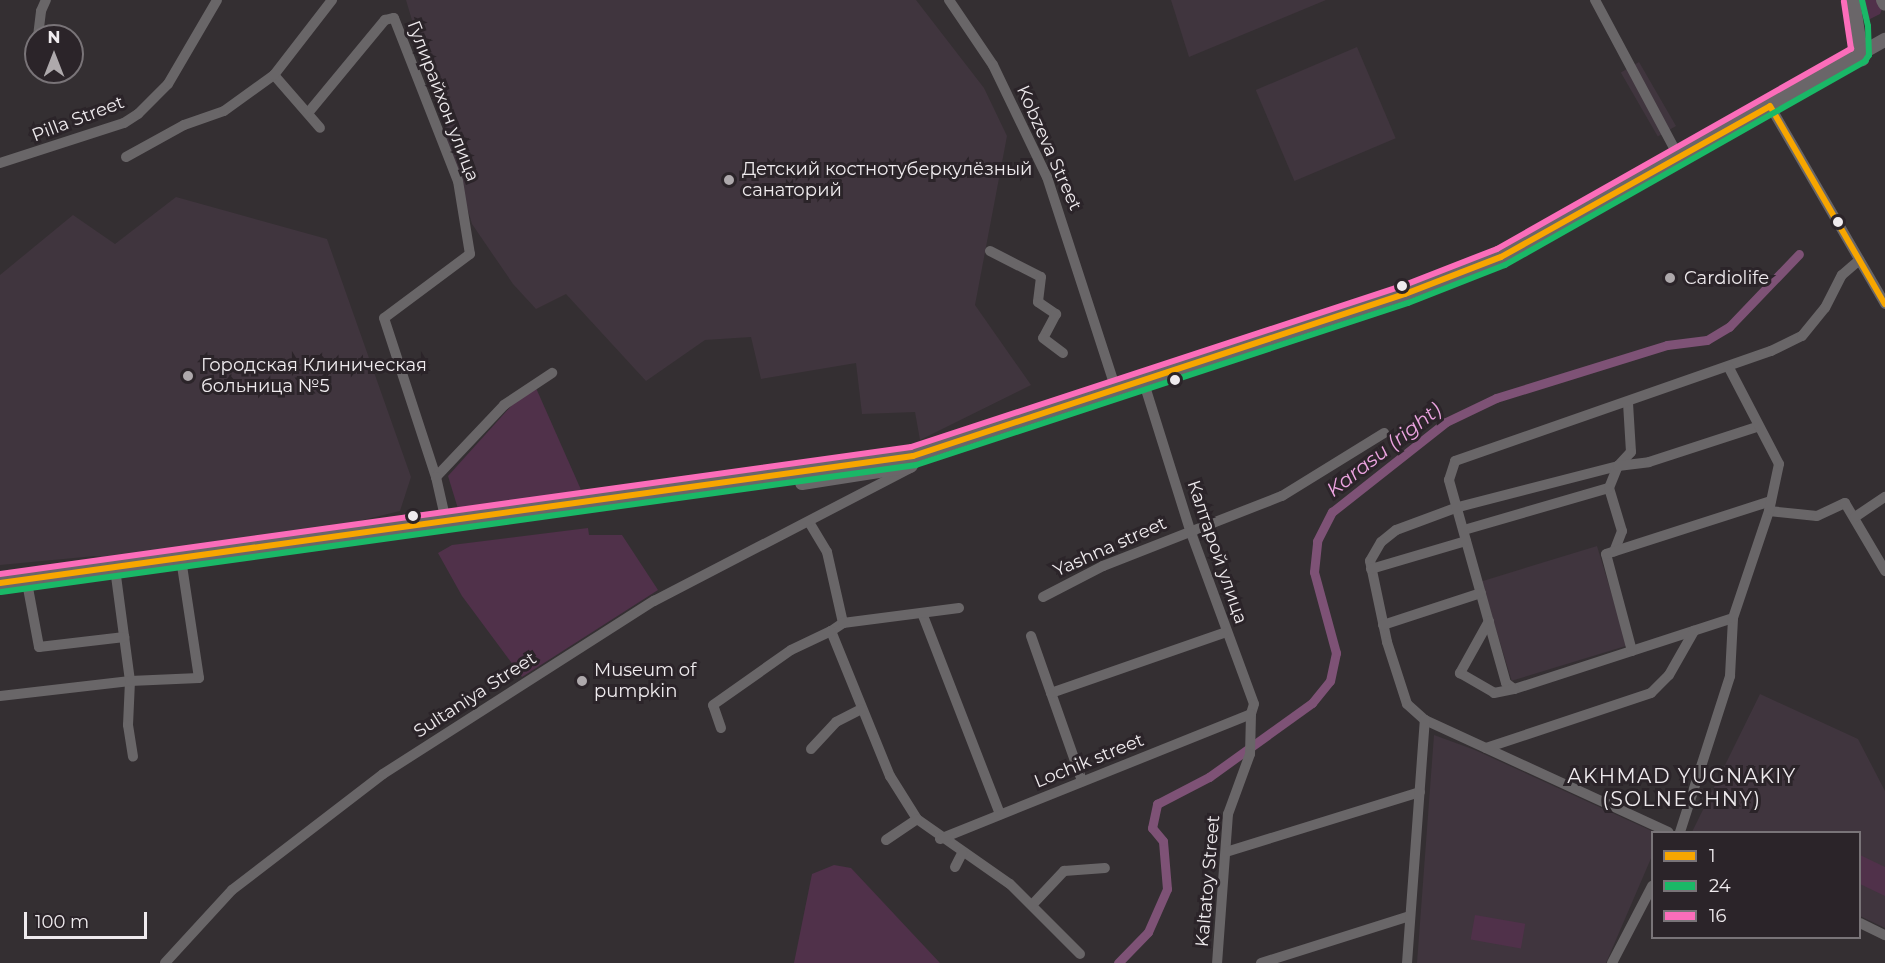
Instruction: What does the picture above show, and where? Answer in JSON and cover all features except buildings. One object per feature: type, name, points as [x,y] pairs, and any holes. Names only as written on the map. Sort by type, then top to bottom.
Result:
[{"type":"main road","points":[[1852,0],[1859,26],[1862,58]]},
{"type":"main road","points":[[1882,0],[1885,4]]},
{"type":"main road","points":[[0,584],[914,466],[1406,294],[1501,257],[1772,110],[1862,58],[1885,40]]},
{"type":"main road","points":[[1862,58],[1885,50]]},
{"type":"main road","points":[[0,592],[896,460],[1118,393]]},
{"type":"street","points":[[39,24],[41,11],[46,0]]},
{"type":"street","name":"Pilla Street","points":[[0,163],[124,123],[138,114],[168,84],[217,0]]},
{"type":"street","points":[[126,157],[184,125],[224,111],[274,75],[332,0]]},
{"type":"street","name":"Kobzeva Street","points":[[949,0],[993,65],[1047,177],[1118,393]]},
{"type":"street","points":[[1595,0],[1673,146]]},
{"type":"street","name":"Гулирайхон улица","points":[[308,113],[385,20],[394,18],[458,181],[470,254],[384,318],[436,477]]},
{"type":"street","points":[[274,75],[320,128]]},
{"type":"street","points":[[1772,110],[1885,304]]},
{"type":"street","points":[[990,251],[1043,280],[1038,302],[1056,314],[1043,338],[1061,348],[1063,353]]},
{"type":"street","points":[[1514,689],[1506,683],[1449,480],[1455,461],[1628,403],[1660,388],[1728,366],[1802,336],[1825,308],[1842,275],[1859,260]]},
{"type":"street","points":[[1680,831],[1730,675],[1733,618],[1770,506],[1779,464],[1757,426],[1728,366]]},
{"type":"street","points":[[446,526],[436,477],[504,405],[552,373]]},
{"type":"street","name":"Калтарой улица","points":[[1145,384],[1190,530],[1254,705],[1251,714],[1252,733]]},
{"type":"street","points":[[1614,552],[1622,531],[1609,488],[1618,466],[1630,452],[1628,403]]},
{"type":"street","points":[[1667,831],[1425,720],[1407,704],[1383,625],[1370,561],[1380,542],[1395,531],[1458,507],[1618,466],[1649,462],[1757,426]]},
{"type":"street","name":"Yashna street","points":[[1042,597],[1103,566],[1190,530],[1282,496],[1383,433]]},
{"type":"street","name":"Sultаniya Street","points":[[165,963],[231,890],[383,774],[654,601],[914,466]]},
{"type":"street","points":[[1371,570],[1465,535],[1609,488]]},
{"type":"street","points":[[1855,517],[1885,497]]},
{"type":"street","points":[[1632,651],[1605,556],[1614,552],[1770,506],[1817,516],[1845,503],[1885,571]]},
{"type":"street","points":[[809,522],[827,552],[843,623]]},
{"type":"street","points":[[0,696],[130,681],[199,678],[182,566]]},
{"type":"street","points":[[116,576],[130,681],[128,725],[133,757]]},
{"type":"street","points":[[28,588],[39,647],[124,637]]},
{"type":"street","points":[[1383,625],[1481,593]]},
{"type":"street","points":[[721,728],[713,705],[791,650],[843,623],[959,608]]},
{"type":"street","points":[[922,613],[1000,814]]},
{"type":"street","points":[[1489,621],[1460,674],[1494,693],[1514,689],[1733,618]]},
{"type":"street","points":[[831,631],[890,776],[917,819],[940,838],[1010,884],[1080,954]]},
{"type":"street","points":[[1486,748],[1651,693],[1670,675],[1694,631]]},
{"type":"street","points":[[1051,693],[1226,632]]},
{"type":"street","points":[[1031,636],[1082,781]]},
{"type":"street","points":[[811,748],[836,722],[861,709]]},
{"type":"street","name":"Lochik street","points":[[940,838],[1251,714]]},
{"type":"street","points":[[1407,963],[1425,720]]},
{"type":"street","name":"Kaltatoy Street","points":[[1217,963],[1228,814],[1250,754],[1252,733]]},
{"type":"street","points":[[1226,852],[1420,792]]},
{"type":"street","points":[[886,840],[917,819]]},
{"type":"street","points":[[955,867],[962,853]]},
{"type":"street","points":[[1032,905],[1064,871],[1105,868]]},
{"type":"street","points":[[1612,963],[1651,890]]},
{"type":"street","points":[[1261,963],[1410,916]]},
{"type":"street","points":[[1861,923],[1885,935]]},
{"type":"shaded area","name":"Детский костнотуберкулёзный санаторий","points":[[406,0],[916,0],[984,88],[1007,136],[975,305],[1031,385],[920,440],[915,412],[862,414],[856,363],[761,379],[751,337],[705,340],[646,381],[566,294],[536,309],[513,284],[472,224]]},
{"type":"shaded area","points":[[1171,0],[1326,0],[1189,57]]},
{"type":"shaded area","points":[[1857,0],[1876,0],[1882,9],[1880,14],[1866,21]]},
{"type":"shaded area","points":[[1357,47],[1396,138],[1294,181],[1256,90]]},
{"type":"shaded area","points":[[1639,62],[1676,126],[1658,137],[1621,72]]},
{"type":"shaded area","name":"Городская Клиническая больница №5","points":[[176,197],[327,239],[411,477],[400,511],[342,525],[107,558],[95,556],[0,565],[0,275],[73,215],[115,244]]},
{"type":"shaded area","points":[[536,388],[582,492],[459,512],[448,476],[512,405]]},
{"type":"shaded area","points":[[588,528],[589,535],[622,535],[658,590],[522,677],[462,596],[438,553],[452,545]]},
{"type":"shaded area","points":[[1597,546],[1627,645],[1512,681],[1481,581]]},
{"type":"shaded area","points":[[1760,694],[1858,739],[1885,791],[1885,928],[1861,916],[1861,831],[1692,831]]},
{"type":"shaded area","points":[[1434,735],[1475,750],[1652,831],[1651,858],[1606,963],[1417,963]]},
{"type":"shaded area","points":[[1861,855],[1885,867],[1885,896],[1861,884]]},
{"type":"shaded area","points":[[834,865],[851,868],[940,963],[794,963],[812,874]]},
{"type":"shaded area","points":[[1475,915],[1525,924],[1521,948],[1471,940]]},
{"type":"waterway","name":"Karasu (right)","points":[[1118,963],[1148,932],[1167,889],[1163,841],[1152,828],[1157,804],[1209,777],[1312,703],[1330,681],[1336,653],[1314,572],[1317,541],[1332,512],[1446,422],[1496,398],[1667,345],[1707,340],[1729,327],[1799,254]]},
{"type":"transit line","name":"24","points":[[1,592],[916,465],[1408,303],[1505,265],[1865,61],[1869,55],[1868,26],[1862,0]]},
{"type":"transit line","name":"16","points":[[0,574],[911,447],[1402,286],[1497,249],[1851,49],[1844,2]]},
{"type":"transit line","name":"1","points":[[0,583],[913,456],[1405,294],[1501,257],[1770,106],[1885,304]]},
{"type":"place","name":"Детский костнотуберкулёзный санаторий","points":[[729,180]]},
{"type":"place","name":"Cardiolife","points":[[1670,278]]},
{"type":"place","name":"Городская Клиническая больница №5","points":[[188,376]]},
{"type":"place","name":"Museum of pumpkin","points":[[582,681]]},
{"type":"district","name":"AKHMAD YUGNAKIY (SOLNECHNY)","points":[[1682,788]]}]
